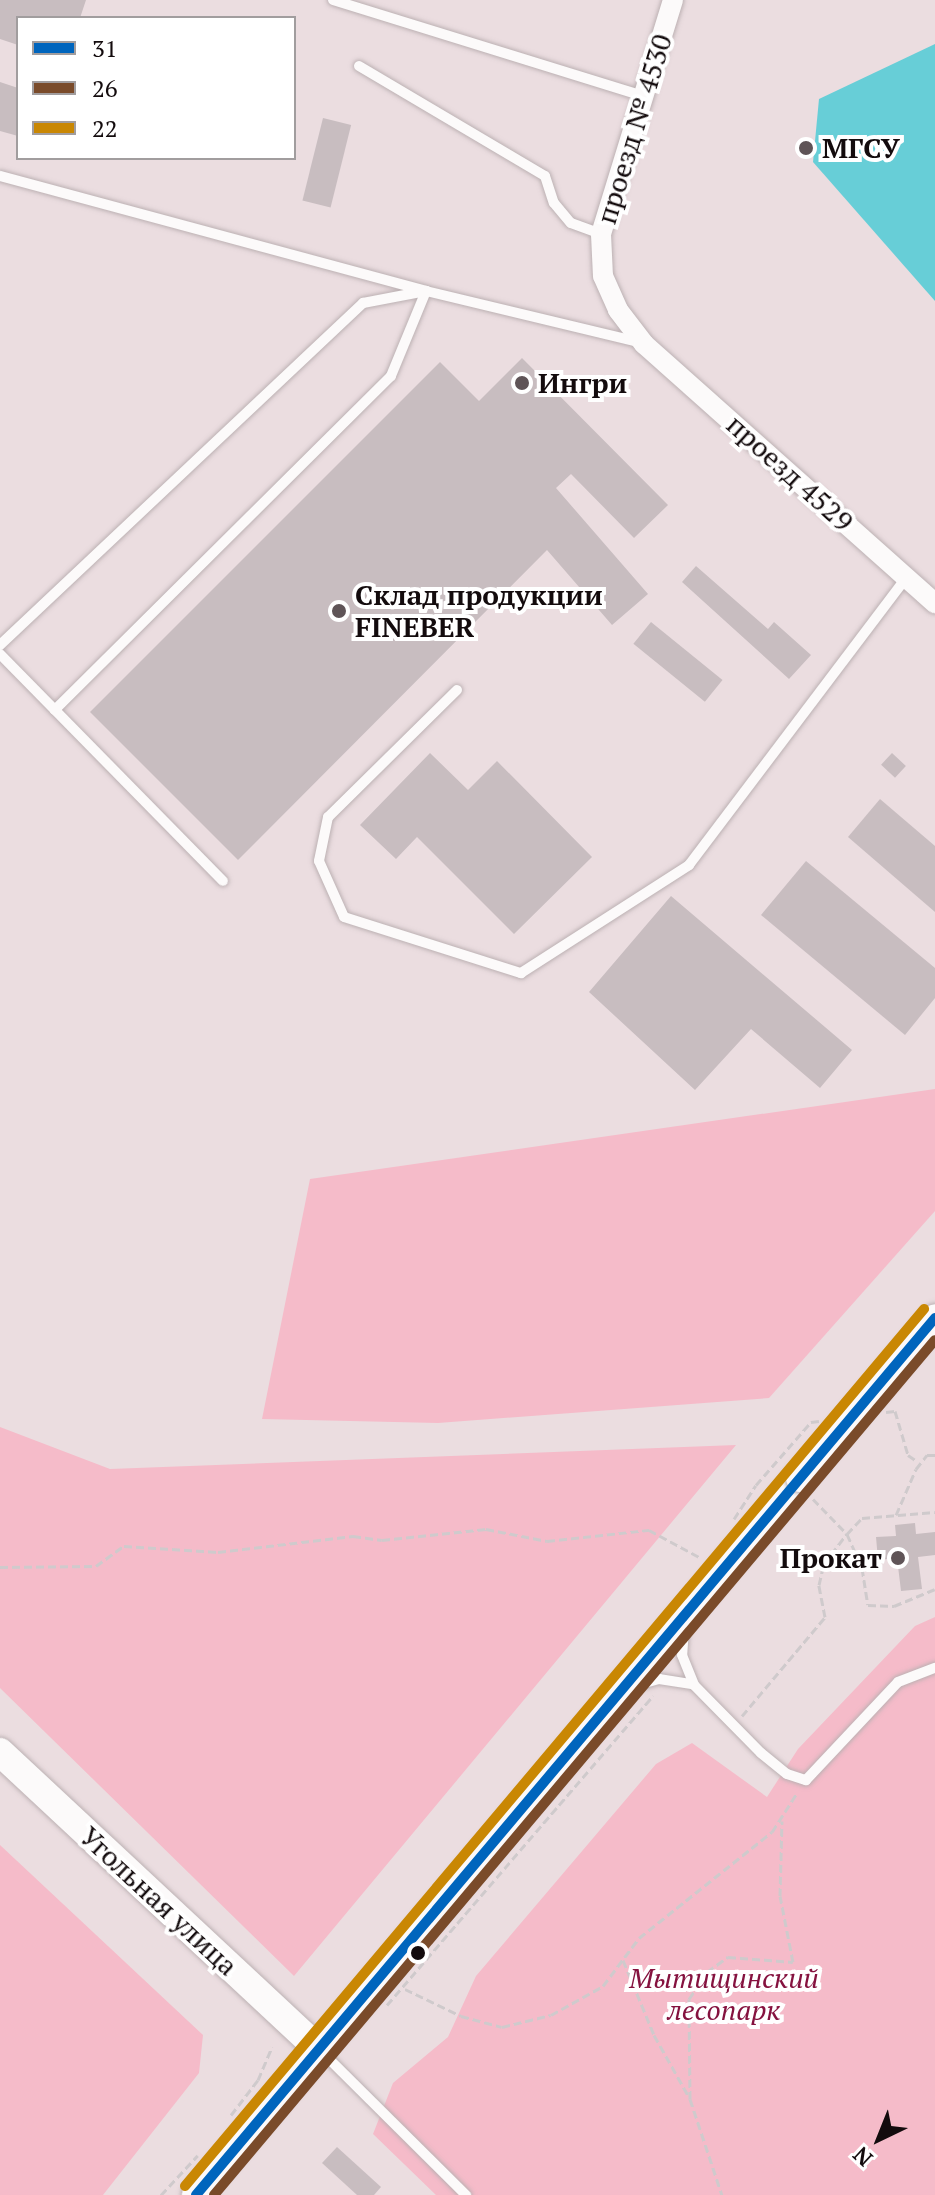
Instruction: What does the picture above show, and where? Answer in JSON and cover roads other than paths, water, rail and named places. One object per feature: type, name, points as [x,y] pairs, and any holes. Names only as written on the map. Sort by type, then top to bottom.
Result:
[{"type":"main road","points":[[196,2195],[688,1611],[804,1486],[935,1318]]},
{"type":"main road","name":"Угольная улица","points":[[0,1752],[318,2049]]},
{"type":"street","name":"проезд № 4530","points":[[644,344],[618,310],[603,276],[601,234],[673,0]]},
{"type":"street","name":"проезд 4529","points":[[644,344],[935,603]]},
{"type":"lane","points":[[333,0],[644,96]]},
{"type":"lane","points":[[359,66],[545,176],[554,203],[571,223],[601,234]]},
{"type":"lane","points":[[0,176],[426,291],[644,344]]},
{"type":"lane","points":[[0,645],[363,303],[426,291]]},
{"type":"lane","points":[[55,710],[391,376],[426,291]]},
{"type":"lane","points":[[457,690],[328,817],[319,861],[344,917],[521,973],[689,865],[907,577]]},
{"type":"lane","points":[[0,654],[223,881]]},
{"type":"lane","points":[[688,1611],[682,1655],[694,1685],[787,1774],[806,1780],[898,1682],[935,1668]]},
{"type":"lane","points":[[620,1692],[659,1679],[694,1685]]},
{"type":"lane","points":[[318,2049],[466,2195]]},
{"type":"water","points":[[935,44],[935,301],[813,162],[819,99]]},
{"type":"place","name":"МГСУ","points":[[806,148]]},
{"type":"place","name":"Ингри","points":[[522,383]]},
{"type":"place","name":"Склад продукции FINEBER","points":[[339,611]]},
{"type":"place","name":"Прокат","points":[[898,1558]]},
{"type":"park label","name":"Мытищинский лесопарк","points":[[724,1994]]}]
